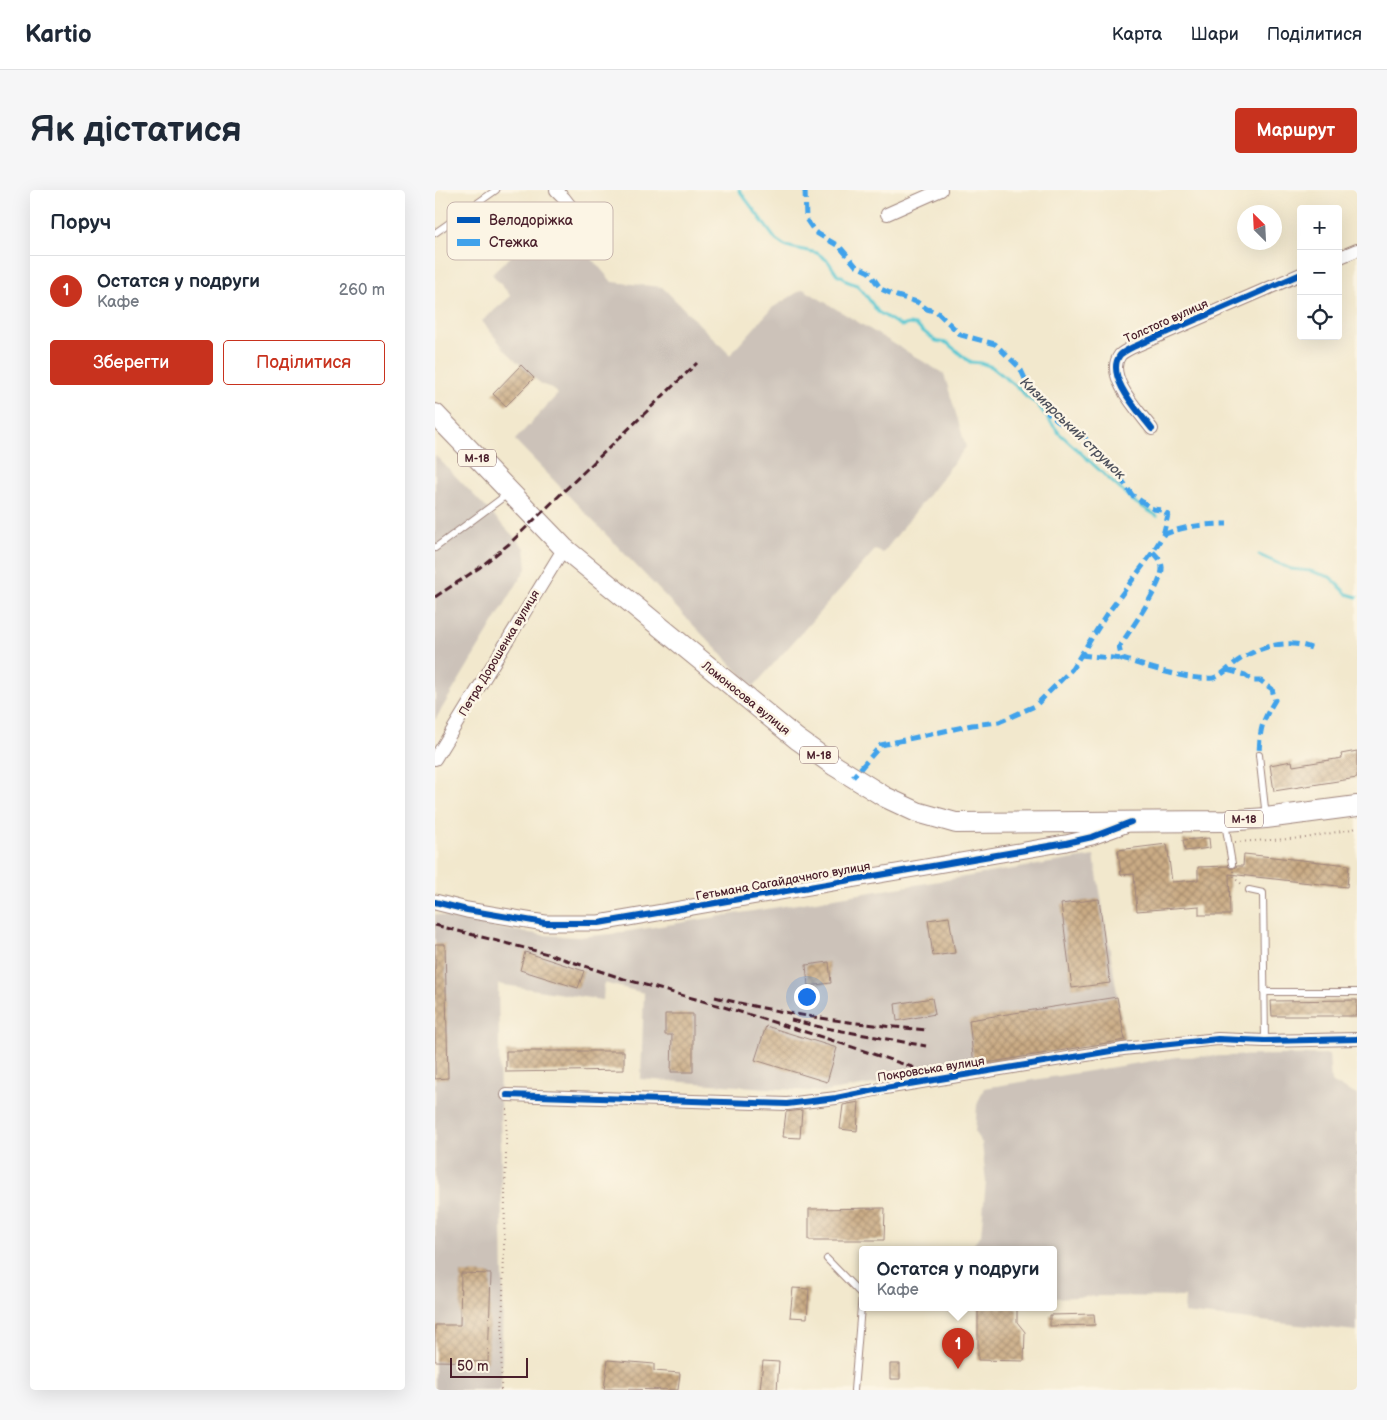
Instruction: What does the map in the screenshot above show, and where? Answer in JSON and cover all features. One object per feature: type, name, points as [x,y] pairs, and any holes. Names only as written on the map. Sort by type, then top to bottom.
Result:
[{"type":"highway","name":"Ломоносова вулиця","points":[[435,414],[564,548],[797,739],[835,766],[885,797],[917,812],[956,823],[1131,822]]},
{"type":"highway","name":"Гетьмана Сагайдачного вулиця","points":[[1131,822],[1225,821],[1266,818],[1357,806]]},
{"type":"street","points":[[556,190],[567,202]]},
{"type":"street","points":[[887,214],[941,190]]},
{"type":"street","points":[[1342,256],[1357,250]]},
{"type":"street","name":"Толстого вулиця","points":[[1153,429],[1118,382],[1115,365],[1121,354],[1133,347],[1297,276]]},
{"type":"street","name":"Петра Дорошенка вулиця","points":[[435,758],[564,548]]},
{"type":"street","name":"Гетьмана Сагайдачного вулиця","points":[[435,902],[467,910],[545,924],[599,923],[1066,843],[1092,837],[1131,822]]},
{"type":"street","name":"Покровська вулиця","points":[[507,1095],[787,1104],[837,1098],[885,1088],[1123,1049],[1218,1039],[1265,1041],[1357,1039]]},
{"type":"lane","points":[[479,202],[496,190]]},
{"type":"lane","points":[[435,234],[447,225]]},
{"type":"lane","points":[[435,548],[510,492]]},
{"type":"lane","points":[[1259,755],[1266,818]]},
{"type":"lane","points":[[1225,821],[1232,864]]},
{"type":"lane","points":[[1249,890],[1263,894],[1265,1041]]},
{"type":"lane","points":[[1264,992],[1357,992]]},
{"type":"lane","points":[[827,1259],[859,1292]]},
{"type":"lane","points":[[854,1390],[861,1311]]},
{"type":"path","points":[[1227,842],[1306,838],[1357,828]]},
{"type":"path","points":[[1234,878],[1249,890]]},
{"type":"path","points":[[501,1390],[507,1095]]},
{"type":"shaded area","points":[[507,260],[593,260],[612,282],[662,287],[730,355],[772,308],[803,289],[944,374],[966,447],[883,553],[875,550],[753,687],[515,440],[558,394],[552,388],[543,385],[534,378],[506,351],[482,321],[511,296],[492,274]]},
{"type":"shaded area","points":[[435,455],[525,548],[527,567],[435,720]]},
{"type":"shaded area","points":[[1094,856],[1125,1040],[938,1071],[934,1077],[824,1092],[641,1079],[644,993],[604,983],[603,1000],[498,984],[503,1284],[501,1390],[435,1390],[435,914],[496,928],[543,935],[577,937],[611,934]]},
{"type":"shaded area","points":[[1329,1054],[1331,1082],[1357,1095],[1357,1331],[1184,1313],[1185,1297],[1101,1296],[1057,1298],[1057,1246],[972,1246],[981,1235],[986,1182],[982,1143],[975,1133],[977,1105],[984,1088],[1177,1057]]},
{"type":"building","points":[[521,365],[534,378],[506,406],[493,394]]},
{"type":"building","points":[[1357,751],[1357,778],[1274,791],[1270,765],[1292,761],[1293,766],[1342,758],[1341,754]]},
{"type":"building","points":[[1209,838],[1210,848],[1185,851],[1183,840]]},
{"type":"building","points":[[1167,844],[1172,882],[1198,880],[1198,867],[1228,866],[1232,869],[1237,866],[1243,866],[1244,854],[1349,865],[1347,887],[1229,874],[1230,915],[1199,915],[1199,906],[1137,911],[1134,874],[1121,875],[1118,850]]},
{"type":"building","points":[[1099,899],[1110,983],[1072,988],[1061,904]]},
{"type":"building","points":[[949,917],[955,953],[933,956],[928,920]]},
{"type":"building","points":[[435,944],[445,944],[448,1078],[435,1079]]},
{"type":"building","points":[[525,952],[584,971],[578,988],[520,970]]},
{"type":"building","points":[[829,962],[831,983],[808,986],[806,965]]},
{"type":"building","points":[[1117,997],[1125,1040],[974,1065],[969,1020]]},
{"type":"building","points":[[932,998],[935,1014],[897,1021],[895,1004]]},
{"type":"building","points":[[1357,1000],[1357,1016],[1272,1016],[1271,1001]]},
{"type":"building","points":[[665,1014],[693,1014],[693,1072],[671,1072],[672,1035],[665,1035]]},
{"type":"building","points":[[766,1026],[837,1048],[827,1082],[755,1060]]},
{"type":"building","points":[[506,1051],[624,1051],[624,1070],[506,1072]]},
{"type":"building","points":[[859,1102],[857,1131],[840,1129],[843,1105]]},
{"type":"building","points":[[802,1110],[800,1138],[783,1137],[786,1112]]},
{"type":"building","points":[[885,1208],[884,1240],[809,1240],[809,1209]]},
{"type":"building","points":[[461,1273],[491,1274],[488,1362],[435,1361],[435,1325],[460,1325]]},
{"type":"building","points":[[793,1288],[809,1289],[807,1318],[790,1317]]},
{"type":"building","points":[[978,1311],[1017,1311],[1017,1322],[1025,1332],[1024,1361],[978,1360]]},
{"type":"building","points":[[1094,1314],[1095,1325],[1050,1326],[1050,1315]]},
{"type":"building","points":[[608,1360],[654,1364],[654,1371],[680,1373],[678,1390],[604,1389]]},
{"type":"building","points":[[763,1361],[779,1362],[777,1390],[760,1390]]},
{"type":"building","points":[[890,1364],[900,1364],[900,1379],[890,1379]]},
{"type":"waterway","name":"Кизиярський струмок","points":[[739,190],[776,240],[785,246],[817,253],[828,261],[838,276],[842,276],[846,281],[857,285],[878,312],[901,326],[915,325],[936,341],[947,343],[970,362],[992,367],[1021,390],[1026,397],[1037,404],[1059,433],[1133,501],[1157,516]]},
{"type":"waterway","name":"Кизиярський струмок","points":[[1259,555],[1291,569],[1310,571],[1330,577],[1347,594],[1357,597]]},
{"type":"railway","points":[[435,597],[479,568],[509,544],[697,363]]},
{"type":"railway","points":[[435,925],[548,954],[624,979],[825,1038],[915,1068]]},
{"type":"railway","points":[[715,997],[820,1018],[927,1030]]},
{"type":"railway","points":[[791,1020],[926,1046]]},
{"type":"marked path","points":[[805,190],[806,219],[815,232],[840,247],[856,266],[869,272],[881,289],[917,302],[927,309],[937,312],[961,335],[995,344],[1020,368],[1032,394],[1047,406],[1048,412],[1061,423],[1084,437],[1106,464],[1115,470],[1132,495],[1153,509],[1161,510],[1168,515],[1163,535],[1153,552],[1105,617],[1072,669],[1035,706],[999,722],[972,725],[881,745],[853,777]]},
{"type":"marked path","points":[[1163,535],[1195,526],[1227,524]]},
{"type":"marked path","points":[[1153,552],[1161,563],[1161,575],[1145,608],[1119,647],[1122,659],[1178,675],[1213,678],[1244,657],[1262,649],[1282,644],[1301,645],[1311,648]]},
{"type":"marked path","points":[[1080,655],[1122,659]]},
{"type":"marked path","points":[[1227,670],[1245,675],[1253,681],[1261,681],[1272,689],[1275,700],[1262,726],[1259,755]]},
{"type":"cycle path","points":[[1152,429],[1125,394],[1120,383],[1116,364],[1120,355],[1133,347],[1297,276]]},
{"type":"cycle path","points":[[435,902],[467,910],[545,923],[599,923],[1066,843],[1092,837],[1131,822]]},
{"type":"cycle path","points":[[507,1095],[787,1104],[836,1098],[885,1088],[1123,1049],[1218,1039],[1265,1041],[1357,1039]]},
{"type":"place","name":"Остатся у подруги","points":[[958,1369]]}]
